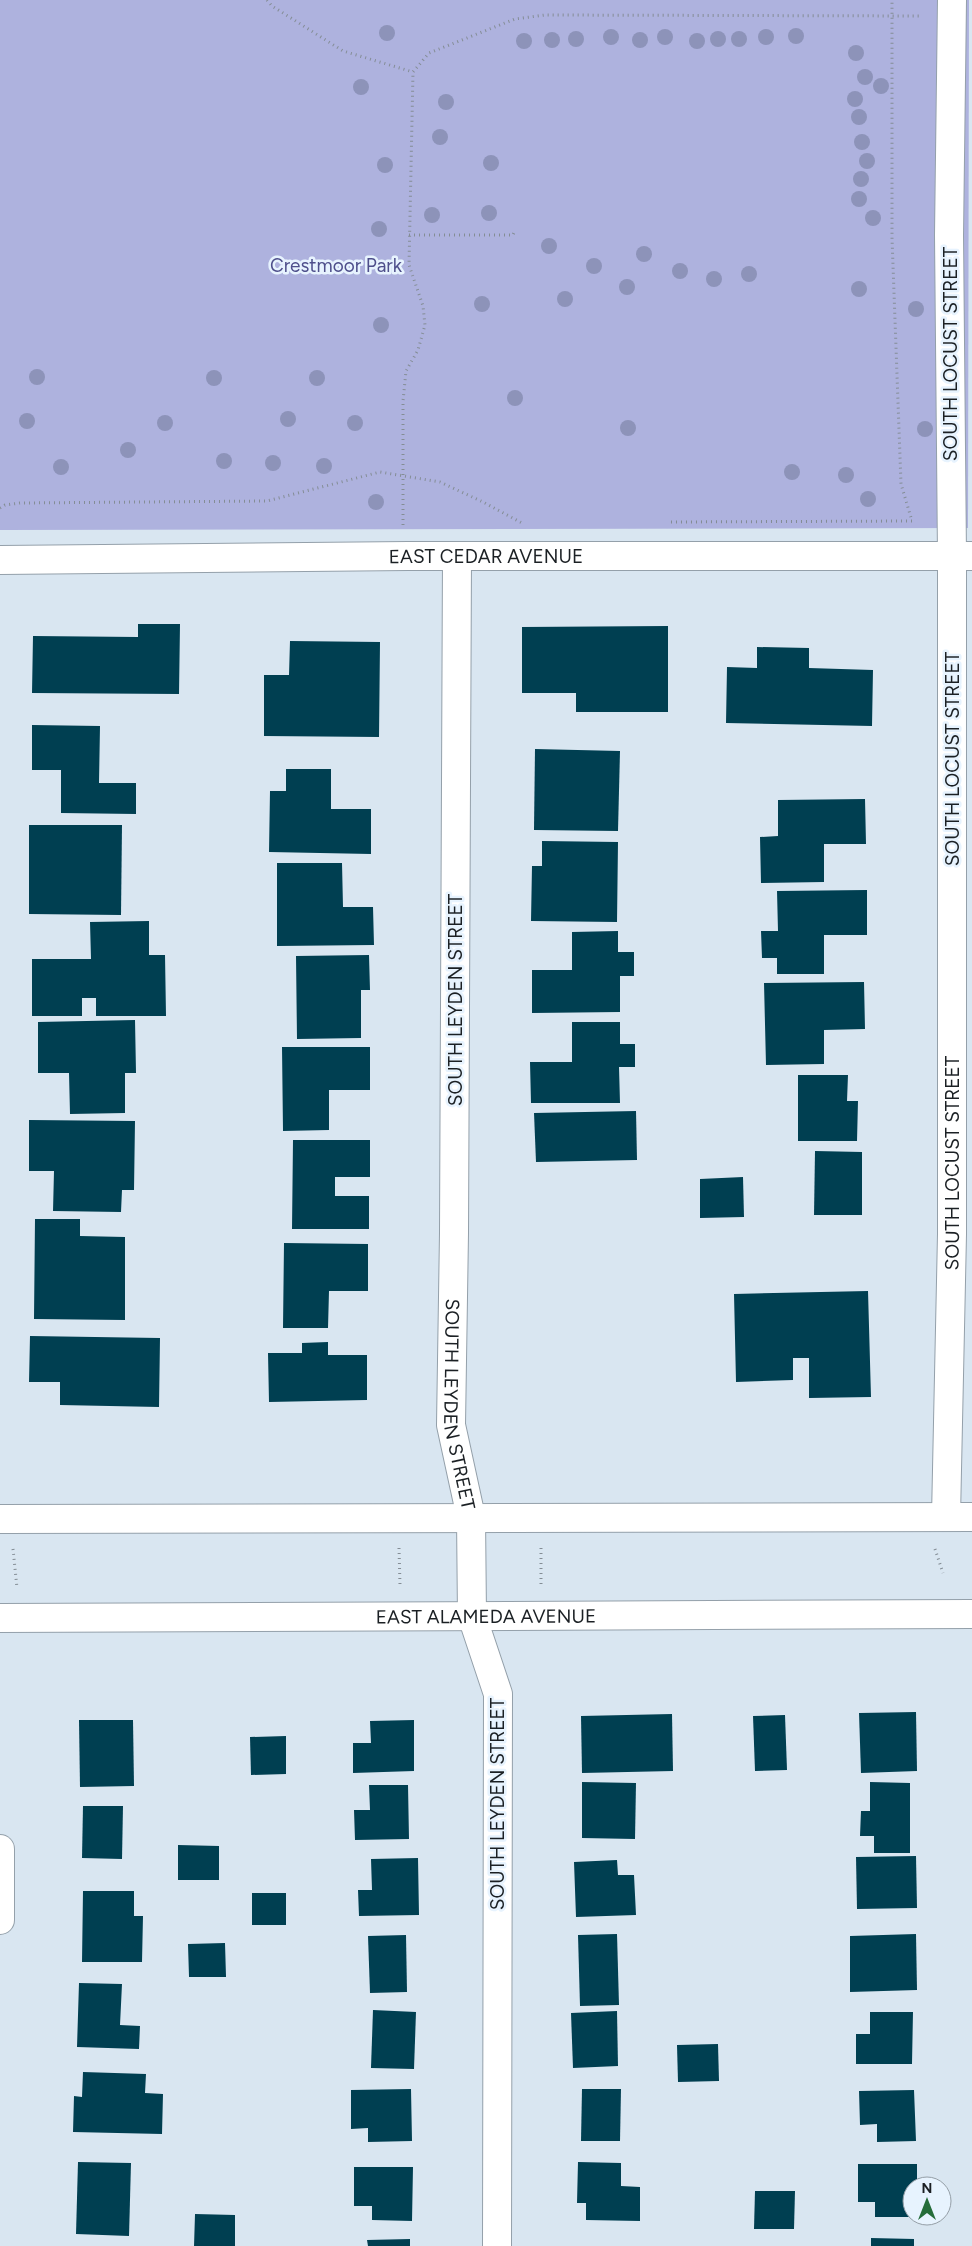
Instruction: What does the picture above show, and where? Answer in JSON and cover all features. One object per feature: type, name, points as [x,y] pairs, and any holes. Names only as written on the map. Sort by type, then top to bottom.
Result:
[{"type":"street","name":"SOUTH LOCUST STREET","points":[[952,8],[949,244],[962,556],[952,1234],[959,1517]]},
{"type":"street","name":"EAST CEDAR AVENUE","points":[[0,560],[962,556]]},
{"type":"street","name":"SOUTH LEYDEN STREET","points":[[457,557],[454,1223],[451,1425],[471,1517],[472,1616],[498,1694],[497,2246]]},
{"type":"street","points":[[0,1518],[959,1517]]},
{"type":"street","name":"EAST ALAMEDA AVENUE","points":[[0,1618],[972,1614]]},
{"type":"street","points":[[0,1849],[0,1920]]},
{"type":"path","points":[[266,0],[272,6],[343,51],[413,72]]},
{"type":"path","points":[[668,522],[912,521],[901,484],[892,238],[892,0]]},
{"type":"path","points":[[403,529],[402,474],[406,371],[418,350],[425,325],[424,306],[408,265],[413,72],[430,53],[515,19],[545,15],[891,17],[952,8]]},
{"type":"path","points":[[409,235],[513,235],[515,230]]},
{"type":"path","points":[[0,508],[5,505],[20,503],[267,501],[356,476],[380,472],[402,474],[440,482],[522,523],[531,523]]},
{"type":"path","points":[[399,1540],[400,1585]]},
{"type":"path","points":[[541,1540],[541,1587]]},
{"type":"path","points":[[13,1545],[17,1592]]},
{"type":"path","points":[[934,1548],[943,1573]]},
{"type":"green space","name":"Crestmoor Park","points":[[0,0],[969,0],[968,528],[0,530]]},
{"type":"building","points":[[138,624],[180,624],[179,694],[32,693],[33,636],[138,637]]},
{"type":"building","points":[[668,626],[668,712],[576,712],[576,693],[522,693],[522,627]]},
{"type":"building","points":[[290,641],[380,642],[379,737],[264,736],[264,675],[289,675]]},
{"type":"building","points":[[757,647],[809,648],[809,668],[873,670],[872,726],[726,723],[727,667],[757,668]]},
{"type":"building","points":[[32,725],[100,726],[99,783],[136,783],[136,814],[61,813],[61,770],[32,770]]},
{"type":"building","points":[[535,749],[620,751],[618,831],[534,830]]},
{"type":"building","points":[[286,769],[331,769],[331,809],[371,809],[371,854],[269,852],[270,791],[286,791]]},
{"type":"building","points":[[865,799],[866,844],[824,844],[824,882],[761,883],[760,837],[778,836],[778,800]]},
{"type":"building","points":[[29,825],[122,825],[121,915],[29,914]]},
{"type":"building","points":[[542,841],[618,842],[617,922],[531,921],[532,866],[542,866]]},
{"type":"building","points":[[277,863],[342,863],[343,907],[373,907],[374,945],[277,946]]},
{"type":"building","points":[[867,890],[867,935],[824,935],[824,974],[777,974],[777,958],[762,958],[761,931],[778,931],[777,891]]},
{"type":"building","points":[[149,921],[149,955],[165,955],[166,1016],[96,1016],[96,998],[82,998],[82,1016],[32,1016],[32,959],[91,959],[90,922]]},
{"type":"building","points":[[618,931],[618,952],[634,952],[634,976],[620,976],[620,1012],[532,1013],[532,970],[572,970],[572,932]]},
{"type":"building","points":[[369,955],[370,990],[361,990],[361,1038],[297,1039],[296,956]]},
{"type":"building","points":[[864,982],[865,1029],[824,1030],[824,1064],[766,1065],[764,983]]},
{"type":"building","points":[[135,1020],[136,1073],[125,1073],[125,1113],[70,1114],[69,1073],[38,1073],[38,1022]]},
{"type":"building","points":[[572,1022],[620,1022],[620,1044],[635,1044],[635,1067],[619,1067],[620,1103],[531,1103],[530,1062],[572,1062]]},
{"type":"building","points":[[282,1047],[370,1047],[370,1090],[329,1090],[329,1130],[283,1131]]},
{"type":"building","points":[[798,1075],[848,1075],[847,1101],[858,1101],[857,1141],[798,1141]]},
{"type":"building","points":[[636,1111],[637,1160],[536,1162],[534,1113]]},
{"type":"building","points":[[29,1120],[135,1121],[134,1190],[122,1190],[121,1212],[53,1211],[54,1171],[29,1171]]},
{"type":"building","points":[[293,1140],[370,1140],[370,1177],[335,1177],[335,1196],[369,1196],[369,1229],[292,1229]]},
{"type":"building","points":[[815,1151],[862,1152],[862,1215],[814,1215]]},
{"type":"building","points":[[743,1177],[744,1217],[700,1218],[700,1179]]},
{"type":"building","points":[[35,1219],[80,1219],[80,1236],[125,1237],[125,1320],[34,1319]]},
{"type":"building","points":[[284,1243],[368,1244],[368,1291],[329,1291],[328,1328],[283,1328]]},
{"type":"building","points":[[868,1291],[871,1397],[809,1398],[809,1358],[793,1358],[793,1380],[736,1382],[734,1294]]},
{"type":"building","points":[[30,1336],[160,1338],[159,1407],[60,1405],[60,1382],[29,1382]]},
{"type":"building","points":[[328,1342],[328,1355],[367,1355],[367,1400],[269,1402],[268,1353],[302,1353],[302,1343]]},
{"type":"building","points":[[916,1712],[917,1771],[861,1773],[859,1713]]},
{"type":"building","points":[[672,1714],[673,1771],[582,1773],[581,1716]]},
{"type":"building","points":[[785,1715],[787,1770],[755,1771],[753,1716]]},
{"type":"building","points":[[79,1720],[133,1720],[134,1786],[80,1787]]},
{"type":"building","points":[[414,1720],[414,1771],[353,1773],[353,1743],[371,1743],[370,1721]]},
{"type":"building","points":[[286,1736],[286,1774],[251,1775],[250,1737]]},
{"type":"building","points":[[582,1782],[636,1783],[635,1839],[582,1838]]},
{"type":"building","points":[[870,1782],[910,1783],[910,1853],[874,1853],[874,1836],[860,1836],[861,1811],[870,1811]]},
{"type":"building","points":[[369,1785],[408,1785],[409,1839],[355,1840],[354,1810],[370,1810]]},
{"type":"building","points":[[83,1806],[123,1806],[122,1859],[82,1858]]},
{"type":"building","points":[[178,1845],[219,1846],[219,1880],[178,1880]]},
{"type":"building","points":[[916,1856],[917,1908],[857,1909],[856,1857]]},
{"type":"building","points":[[418,1858],[419,1915],[359,1916],[358,1890],[372,1890],[371,1859]]},
{"type":"building","points":[[617,1860],[618,1875],[634,1875],[636,1915],[576,1917],[574,1862]]},
{"type":"building","points":[[83,1891],[134,1891],[134,1916],[143,1916],[142,1962],[82,1962]]},
{"type":"building","points":[[252,1893],[286,1893],[286,1925],[252,1925]]},
{"type":"building","points":[[617,1934],[619,2005],[580,2006],[578,1935]]},
{"type":"building","points":[[916,1934],[917,1990],[850,1992],[850,1936]]},
{"type":"building","points":[[406,1935],[407,1992],[370,1993],[368,1936]]},
{"type":"building","points":[[225,1943],[226,1977],[189,1977],[188,1944]]},
{"type":"building","points":[[79,1983],[122,1984],[120,2025],[140,2026],[139,2049],[77,2047]]},
{"type":"building","points":[[373,2010],[416,2012],[414,2069],[371,2068]]},
{"type":"building","points":[[617,2011],[618,2066],[573,2068],[571,2013]]},
{"type":"building","points":[[870,2012],[913,2012],[912,2064],[856,2064],[856,2034],[870,2034]]},
{"type":"building","points":[[718,2044],[719,2081],[678,2082],[677,2045]]},
{"type":"building","points":[[83,2072],[146,2074],[145,2093],[163,2094],[162,2134],[73,2132],[74,2096],[82,2097]]},
{"type":"building","points":[[411,2089],[412,2141],[368,2142],[368,2128],[351,2129],[351,2090]]},
{"type":"building","points":[[582,2089],[621,2089],[620,2141],[581,2141]]},
{"type":"building","points":[[914,2090],[916,2141],[877,2142],[877,2124],[860,2125],[859,2091]]},
{"type":"building","points":[[78,2162],[131,2163],[129,2236],[76,2234]]},
{"type":"building","points":[[578,2162],[621,2163],[621,2186],[640,2187],[640,2221],[586,2220],[586,2203],[577,2203]]},
{"type":"building","points":[[858,2164],[917,2164],[917,2176],[902,2176],[902,2217],[875,2217],[875,2202],[858,2202]]},
{"type":"building","points":[[354,2167],[413,2167],[412,2221],[372,2220],[372,2206],[354,2206]]},
{"type":"building","points":[[755,2191],[795,2191],[794,2229],[754,2229]]},
{"type":"building","points":[[195,2214],[235,2215],[235,2246],[194,2246]]},
{"type":"building","points":[[871,2238],[914,2239],[914,2246],[871,2246]]},
{"type":"building","points":[[410,2239],[410,2246],[368,2246],[367,2240]]}]
